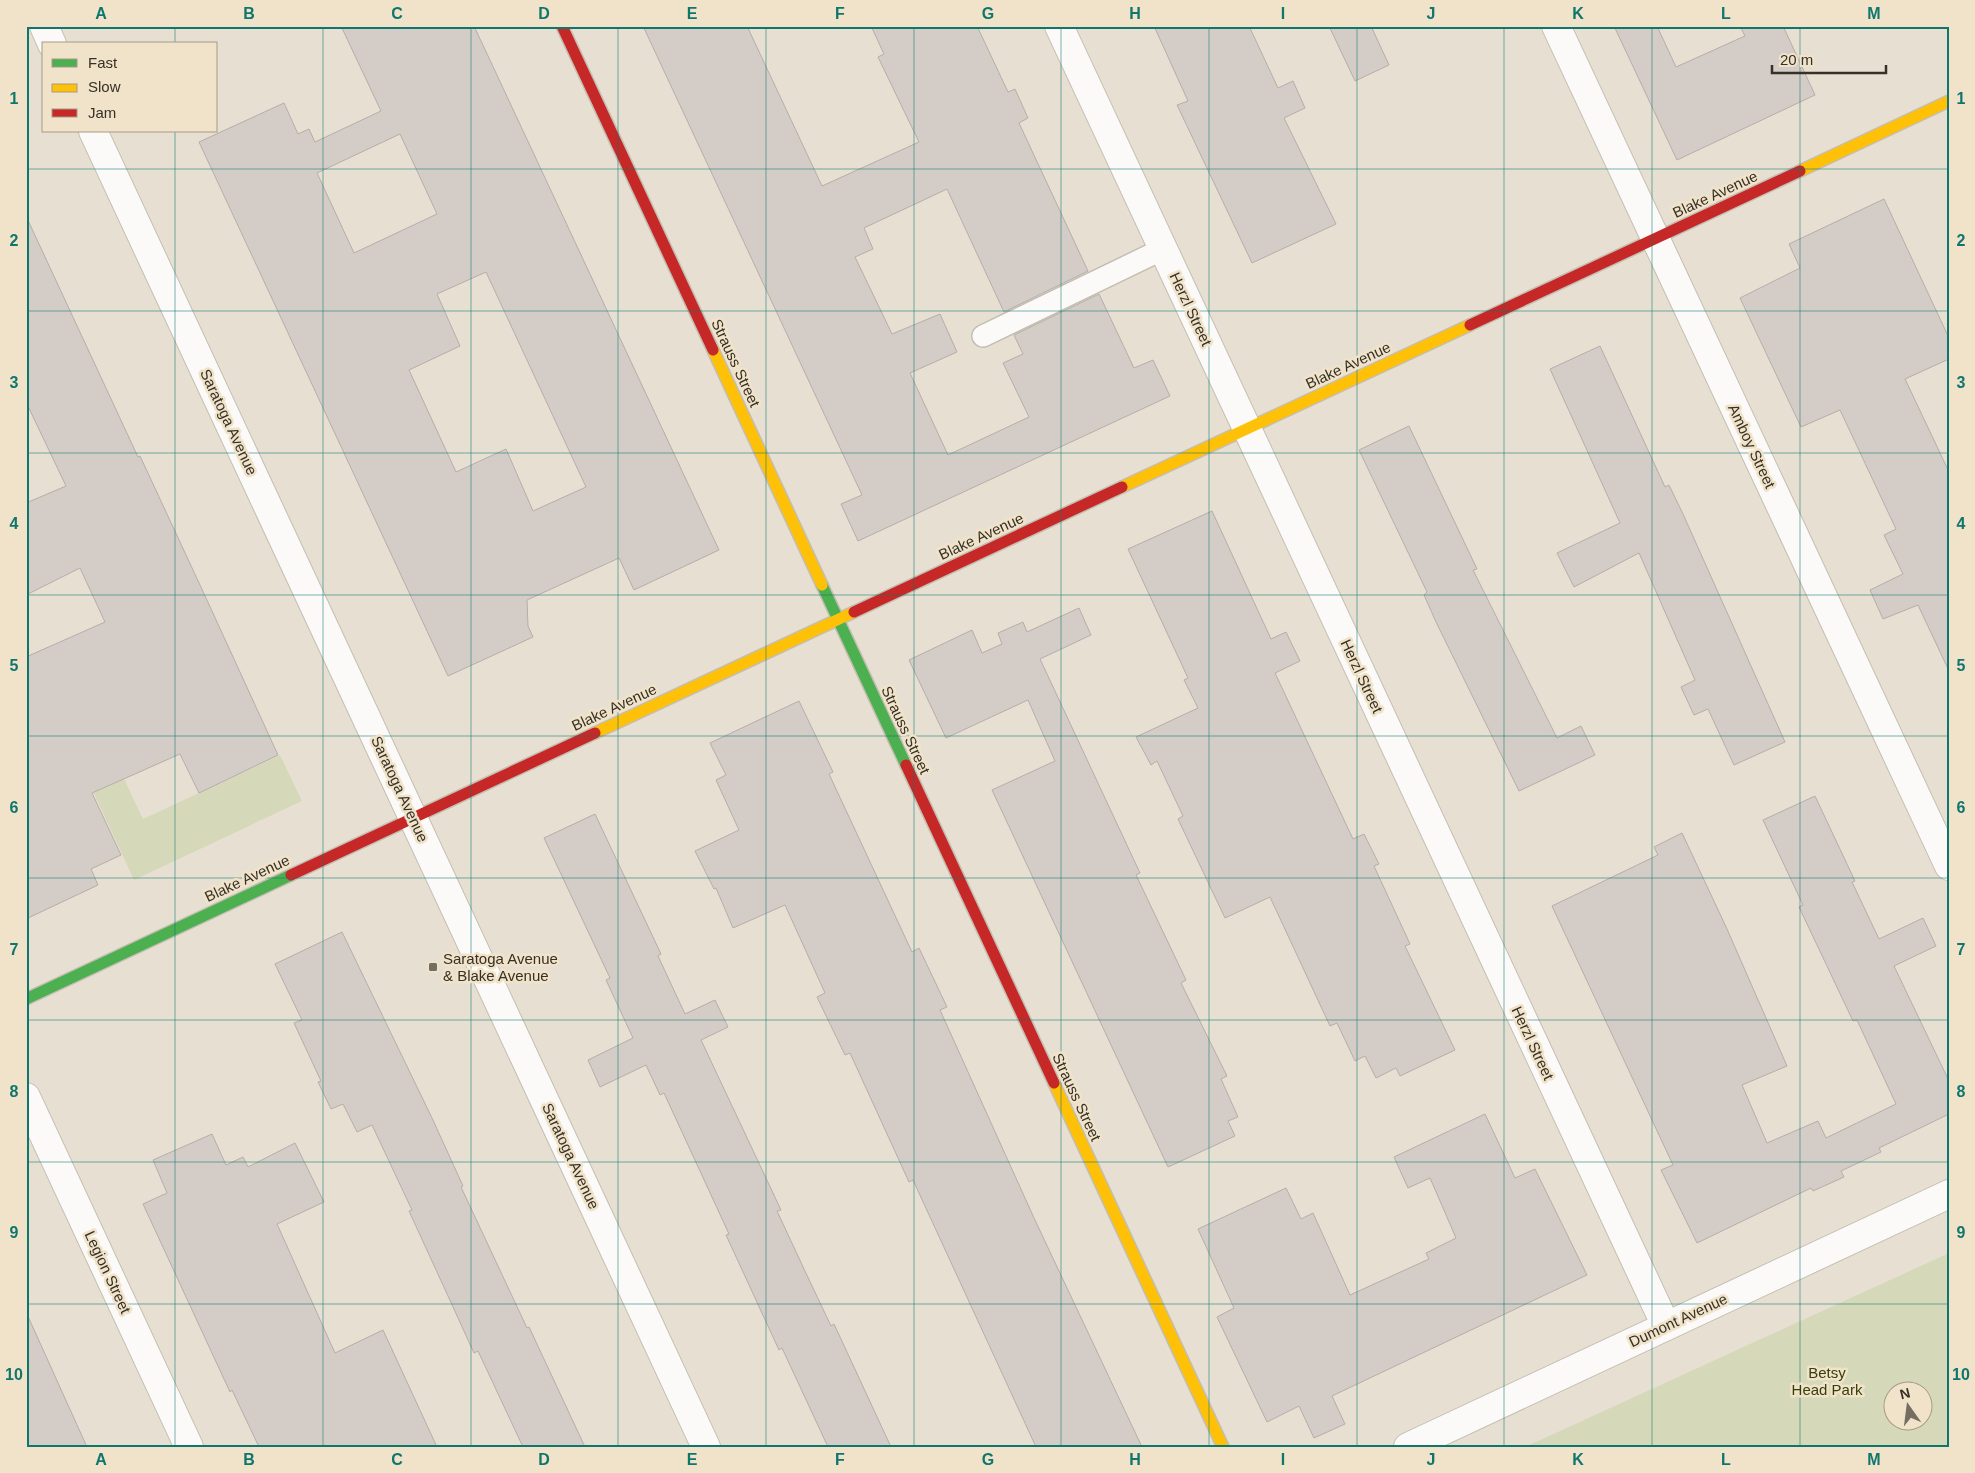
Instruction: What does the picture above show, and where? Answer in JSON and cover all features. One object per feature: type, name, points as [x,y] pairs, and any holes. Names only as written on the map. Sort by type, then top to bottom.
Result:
[{"type":"street","points":[[44,26],[51,42]]},
{"type":"street","name":"Strauss Street","points":[[562,26],[1223,1447]]},
{"type":"street","name":"Herzl Street","points":[[1059,26],[1666,1326]]},
{"type":"street","name":"Amboy Street","points":[[1556,26],[1949,866]]},
{"type":"street","name":"Blake Avenue","points":[[26,999],[412,817],[1949,101]]},
{"type":"street","name":"Saratoga Avenue","points":[[93,132],[706,1447]]},
{"type":"street","name":"Legion Street","points":[[26,1097],[189,1447]]},
{"type":"street","name":"Dumont Avenue","points":[[1408,1447],[1949,1194]]},
{"type":"lane","points":[[984,336],[1163,249]]},
{"type":"green space","points":[[95,717],[143,819],[280,755],[302,801],[134,880],[65,731]]},
{"type":"green space","name":"Betsy Head Park","points":[[1949,1253],[1949,1447],[1525,1447]]},
{"type":"building","points":[[341,26],[474,26],[719,550],[634,590],[619,558],[527,600],[528,626],[533,637],[448,676],[199,142],[284,103],[298,134],[309,129],[315,142],[381,111]],"holes":[[[400,134],[437,214],[354,253],[317,173]],[[486,272],[586,487],[533,511],[506,449],[456,472],[409,370],[460,346],[437,294]]]},
{"type":"building","points":[[643,26],[747,26],[822,186],[919,142],[878,57],[884,54],[871,26],[977,26],[1008,92],[1015,89],[1028,118],[1019,123],[1088,271],[1004,312],[947,189],[864,228],[873,249],[855,257],[892,334],[940,314],[957,352],[910,373],[948,455],[1029,417],[1003,363],[1023,354],[1014,335],[1099,294],[1134,368],[1153,360],[1170,396],[858,541],[841,504],[862,495]]},
{"type":"building","points":[[1154,26],[1249,26],[1278,88],[1293,81],[1305,108],[1284,118],[1336,224],[1252,263],[1177,105],[1188,101]]},
{"type":"building","points":[[1329,26],[1371,26],[1389,65],[1355,81]]},
{"type":"building","points":[[1614,26],[1657,26],[1676,67],[1745,36],[1740,26],[1783,26],[1815,95],[1677,160]]},
{"type":"building","points":[[1884,199],[1949,338],[1949,359],[1905,379],[1949,472],[1949,671],[1918,605],[1883,619],[1870,590],[1903,574],[1884,535],[1896,529],[1840,410],[1801,427],[1740,298],[1800,268],[1789,244]]},
{"type":"building","points":[[26,216],[138,457],[140,456],[278,755],[199,793],[180,754],[92,793],[121,855],[91,869],[98,885],[26,919],[26,657],[105,622],[80,568],[26,595],[26,503],[66,486],[26,402]]},
{"type":"building","points":[[1600,346],[1665,487],[1669,485],[1683,514],[1785,742],[1734,765],[1708,709],[1694,715],[1681,687],[1695,680],[1639,553],[1574,587],[1557,553],[1620,523],[1550,369]]},
{"type":"building","points":[[1409,426],[1477,569],[1473,570],[1557,738],[1581,726],[1595,755],[1519,791],[1436,622],[1424,595],[1427,592],[1359,450]]},
{"type":"building","points":[[1212,511],[1271,639],[1286,632],[1300,661],[1275,673],[1353,839],[1364,834],[1379,864],[1374,866],[1410,944],[1405,946],[1455,1050],[1400,1076],[1396,1068],[1376,1078],[1365,1056],[1355,1061],[1337,1023],[1330,1026],[1270,897],[1225,918],[1178,819],[1183,816],[1157,761],[1151,765],[1136,737],[1198,708],[1184,680],[1188,678],[1128,549]]},
{"type":"building","points":[[1079,608],[1091,635],[1040,659],[1140,873],[1136,875],[1186,980],[1181,983],[1227,1076],[1221,1079],[1238,1117],[1228,1121],[1235,1136],[1168,1167],[992,790],[1055,761],[1028,700],[946,738],[909,660],[972,630],[982,653],[1002,644],[998,633],[1023,622],[1027,632]]},
{"type":"building","points":[[799,701],[833,772],[829,774],[912,952],[919,948],[947,1007],[940,1010],[1034,1218],[1142,1447],[1036,1447],[913,1180],[909,1182],[850,1053],[845,1055],[817,997],[825,993],[785,905],[733,928],[716,888],[714,889],[695,851],[739,830],[716,780],[726,775],[710,743]]},
{"type":"building","points":[[1815,796],[1855,881],[1852,882],[1879,939],[1923,918],[1936,946],[1894,966],[1949,1081],[1949,1114],[1879,1148],[1881,1152],[1841,1171],[1844,1177],[1813,1191],[1811,1188],[1697,1243],[1661,1170],[1673,1165],[1552,906],[1658,855],[1654,847],[1682,833],[1727,929],[1787,1066],[1742,1085],[1767,1143],[1818,1121],[1826,1138],[1896,1104],[1857,1020],[1853,1021],[1799,907],[1803,905],[1763,820]]},
{"type":"building","points":[[595,814],[661,954],[658,956],[685,1014],[715,1000],[728,1027],[701,1040],[781,1210],[777,1211],[804,1269],[831,1326],[834,1324],[891,1447],[828,1447],[782,1348],[779,1350],[726,1235],[729,1234],[664,1093],[660,1095],[646,1065],[600,1087],[588,1060],[633,1038],[606,980],[610,978],[544,838]]},
{"type":"building","points":[[342,932],[432,1118],[463,1186],[461,1187],[585,1447],[523,1447],[478,1351],[474,1353],[409,1211],[412,1210],[372,1125],[357,1132],[343,1104],[331,1109],[318,1082],[321,1081],[294,1023],[302,1020],[275,964]]},
{"type":"building","points":[[1485,1114],[1515,1178],[1535,1169],[1587,1275],[1332,1396],[1345,1424],[1314,1438],[1299,1406],[1267,1422],[1217,1317],[1234,1308],[1198,1229],[1286,1188],[1301,1219],[1313,1213],[1350,1295],[1429,1259],[1426,1253],[1456,1238],[1430,1178],[1408,1188],[1394,1157]]},
{"type":"building","points":[[212,1134],[226,1165],[243,1157],[248,1167],[295,1143],[324,1202],[277,1224],[335,1353],[383,1330],[437,1447],[259,1447],[232,1390],[230,1392],[143,1204],[167,1193],[153,1160]]},
{"type":"building","points":[[26,1312],[68,1405],[87,1447],[26,1447]]},
{"type":"traffic: fast","points":[[822,585],[906,765]]},
{"type":"traffic: fast","points":[[26,999],[291,875]]},
{"type":"traffic: slow","points":[[1800,171],[1949,101]]},
{"type":"traffic: slow","points":[[1122,487],[1470,325]]},
{"type":"traffic: slow","points":[[713,350],[822,585]]},
{"type":"traffic: slow","points":[[595,733],[854,612]]},
{"type":"traffic: slow","points":[[1054,1083],[1223,1447]]},
{"type":"traffic: jam","points":[[562,26],[713,350]]},
{"type":"traffic: jam","points":[[1470,325],[1800,171]]},
{"type":"traffic: jam","points":[[854,612],[1122,487]]},
{"type":"traffic: jam","points":[[291,875],[595,733]]},
{"type":"traffic: jam","points":[[906,765],[1054,1083]]},
{"type":"place","name":"Saratoga Avenue & Blake Avenue","points":[[433,967]]}]
